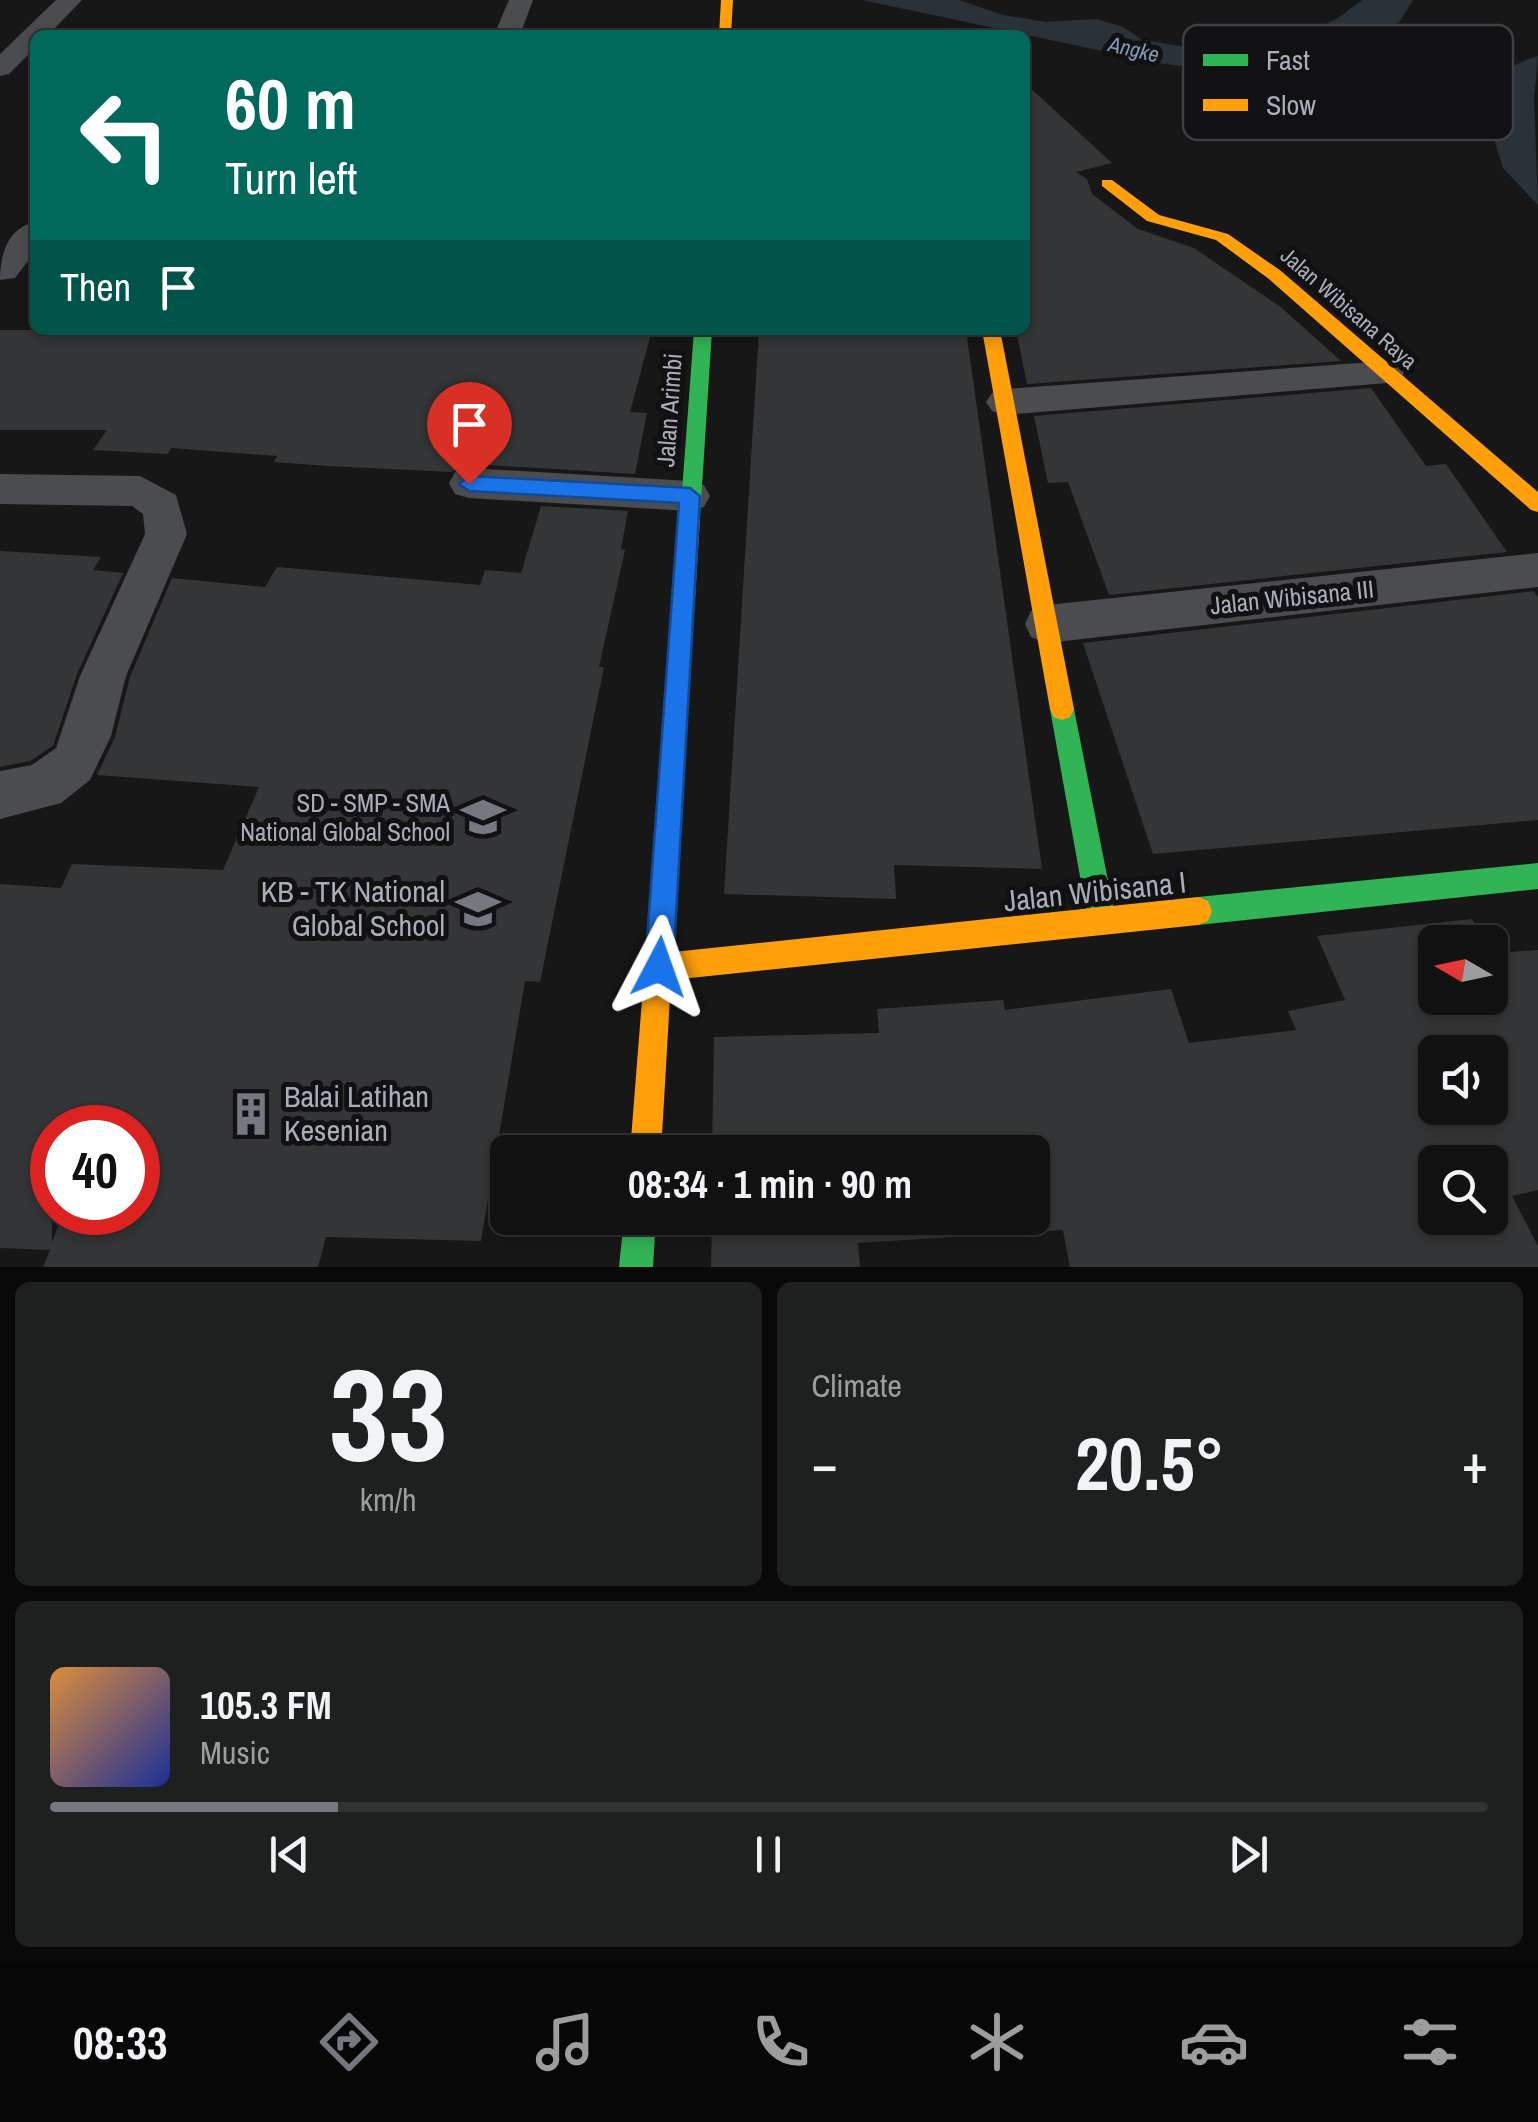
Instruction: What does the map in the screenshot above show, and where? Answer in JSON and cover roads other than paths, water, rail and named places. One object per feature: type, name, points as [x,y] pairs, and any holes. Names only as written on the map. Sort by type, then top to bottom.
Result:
[{"type":"street","points":[[40,30],[70,0]]},
{"type":"street","points":[[509,30],[521,0]]},
{"type":"street","points":[[725,30],[727,0]]},
{"type":"street","points":[[0,71],[30,41]]},
{"type":"street","points":[[0,71],[30,75]]},
{"type":"street","name":"Jalan Wibisana Raya","points":[[1107,184],[1153,218],[1222,237],[1275,275],[1538,504]]},
{"type":"street","points":[[12,271],[30,240]]},
{"type":"street","name":"Jalan Arimbi","points":[[646,1135],[702,335]]},
{"type":"street","points":[[992,335],[1102,921]]},
{"type":"street","points":[[1005,402],[1386,374]]},
{"type":"street","points":[[469,484],[690,496]]},
{"type":"street","points":[[0,489],[140,491],[162,506],[166,534],[111,657],[87,736],[72,764],[43,786],[0,795]]},
{"type":"street","name":"Jalan Wibisana III","points":[[1046,624],[1538,570]]},
{"type":"street","name":"Jalan Wibisana I","points":[[659,967],[1538,876]]},
{"type":"street","points":[[636,1267],[639,1235]]},
{"type":"water","name":"Angke","points":[[862,0],[959,0],[1003,15],[1046,22],[1096,19],[1123,27],[1141,39],[1183,47],[1183,66],[1030,36],[1030,30],[1004,30]]},
{"type":"water","points":[[1362,0],[1413,0],[1394,25],[1324,25]]},
{"type":"water","points":[[1538,56],[1534,99],[1538,205],[1503,168],[1494,140],[1513,140],[1513,67]]},
{"type":"place","name":"SD - SMP - SMA National Global School","points":[[483,817]]},
{"type":"place","name":"KB - TK National Global School","points":[[478,909]]},
{"type":"place","name":"Balai Latihan Kesenian","points":[[251,1114]]}]
